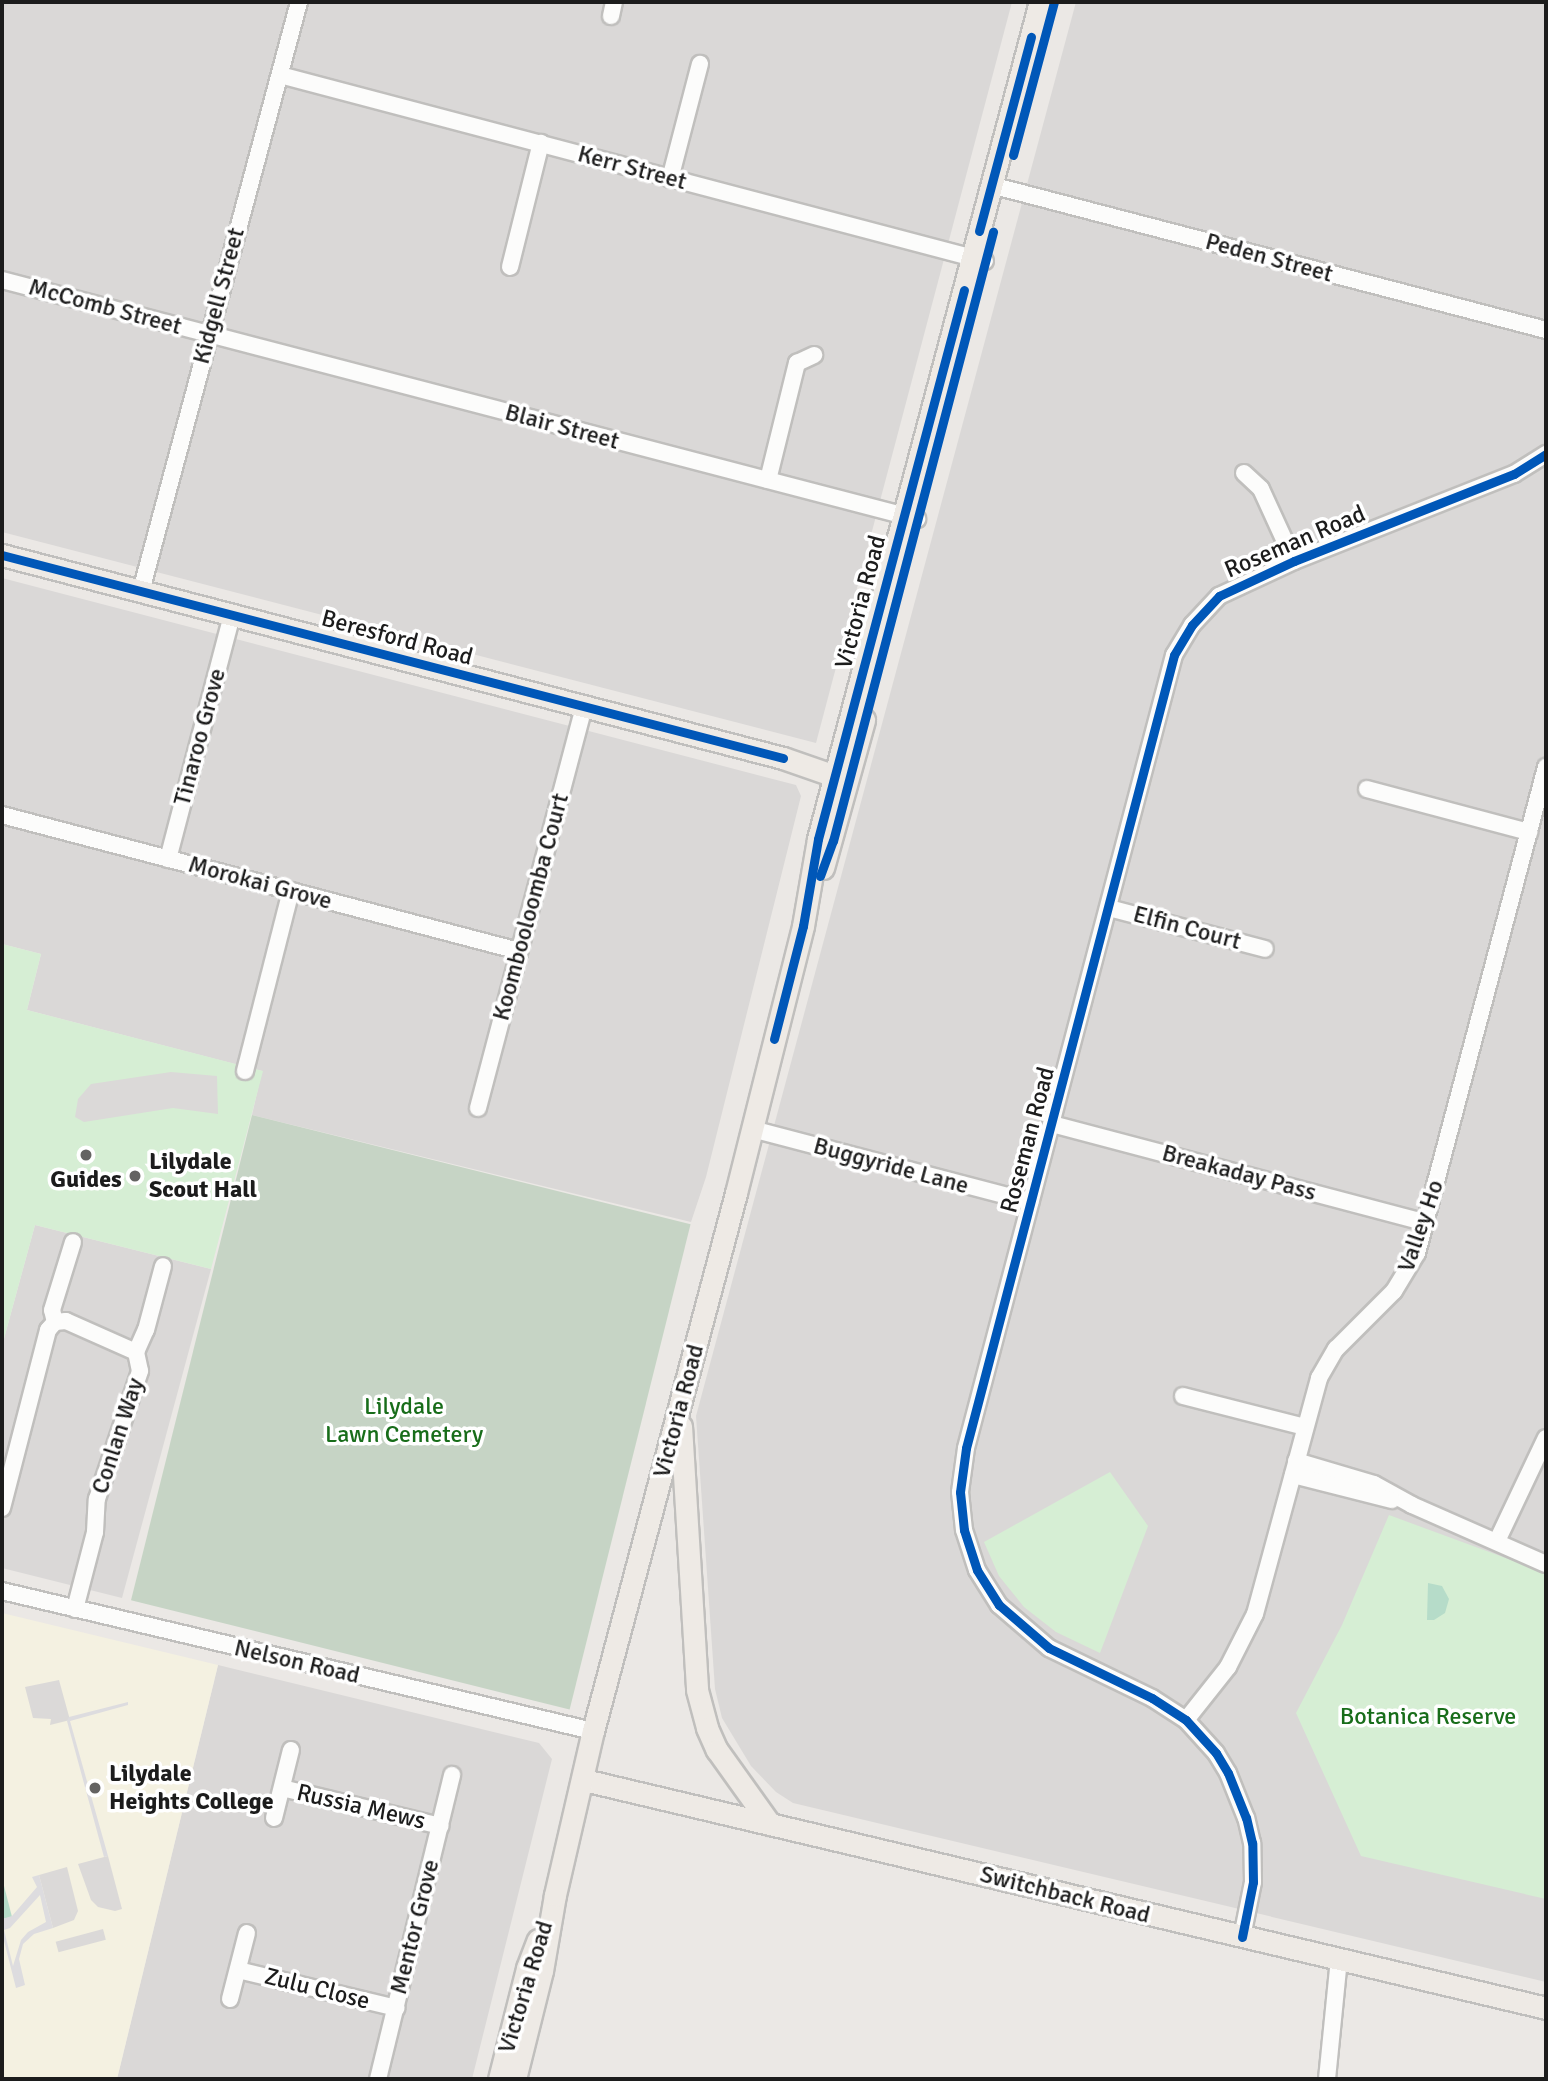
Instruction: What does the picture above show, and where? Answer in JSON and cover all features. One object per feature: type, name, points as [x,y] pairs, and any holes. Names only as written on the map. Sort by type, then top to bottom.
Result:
[{"type":"main road","name":"Victoria Road","points":[[515,2079],[542,1971],[555,1895],[584,1780],[593,1731],[752,1129],[803,926],[818,839],[842,774],[1049,2]]},
{"type":"main road","name":"Beresford Road","points":[[2,555],[783,758],[815,761],[842,774]]},
{"type":"main road","points":[[681,1403],[697,1690],[706,1728],[717,1750],[770,1824]]},
{"type":"main road","name":"Switchback Road","points":[[584,1780],[1546,2007]]},
{"type":"main road","name":"Victoria Road","points":[[499,2079],[527,1968],[555,1895]]},
{"type":"street","name":"Kidgell Street","points":[[141,591],[299,2]]},
{"type":"street","points":[[670,179],[701,64]]},
{"type":"street","name":"Kerr Street","points":[[279,75],[979,259]]},
{"type":"street","points":[[510,267],[541,143]]},
{"type":"street","name":"Peden Street","points":[[998,186],[1546,330]]},
{"type":"street","name":"McComb Street","points":[[2,280],[208,334]]},
{"type":"street","name":"Blair Street","points":[[208,334],[910,517]]},
{"type":"street","points":[[768,480],[797,363],[814,355]]},
{"type":"street","name":"Roseman Road","points":[[1242,1937],[1253,1882],[1252,1843],[1238,1794],[1216,1753],[1186,1720],[1152,1698],[1049,1648],[1029,1634],[999,1605],[986,1586],[971,1553],[960,1509],[966,1448],[1174,655],[1192,625],[1219,596],[1294,561],[1514,474],[1546,454]]},
{"type":"street","points":[[1244,473],[1261,489],[1294,561]]},
{"type":"street","name":"Tinaroo Grove","points":[[168,859],[232,615]]},
{"type":"street","name":"Koombooloomba Court","points":[[478,1108],[584,707]]},
{"type":"street","name":"Valley Ho","points":[[1186,1720],[1221,1679],[1247,1632],[1317,1386],[1327,1363],[1349,1333],[1386,1301],[1402,1281],[1417,1253],[1546,767]]},
{"type":"street","points":[[1367,789],[1529,832]]},
{"type":"street","name":"Morokai Grove","points":[[2,816],[519,951]]},
{"type":"street","points":[[245,1071],[291,891]]},
{"type":"street","name":"Elfin Court","points":[[1109,908],[1265,949]]},
{"type":"street","name":"Breakaday Pass","points":[[1052,1124],[1426,1223]]},
{"type":"street","name":"Buggyride Lane","points":[[752,1129],[1031,1202]]},
{"type":"street","points":[[55,1322],[52,1310],[73,1242]]},
{"type":"street","name":"Conlan Way","points":[[75,1609],[95,1532],[97,1499],[140,1371],[136,1352],[146,1330],[163,1266]]},
{"type":"street","points":[[2,1508],[48,1331],[55,1322],[66,1321],[136,1352]]},
{"type":"street","points":[[1183,1396],[1306,1427]]},
{"type":"street","points":[[1497,1541],[1544,1448]]},
{"type":"street","points":[[1295,1468],[1412,1505],[1546,1564]]},
{"type":"street","name":"Nelson Road","points":[[2,1591],[593,1731]]},
{"type":"street","name":"Russia Mews","points":[[274,1818],[291,1750]]},
{"type":"street","name":"Mentor Grove","points":[[378,2079],[452,1775]]},
{"type":"street","name":"Russia Mews","points":[[282,1788],[440,1826]]},
{"type":"street","name":"Zulu Close","points":[[230,1999],[247,1933]]},
{"type":"street","points":[[1327,2079],[1339,1959]]},
{"type":"street","name":"Zulu Close","points":[[238,1970],[396,2008]]},
{"type":"shaded area","points":[[2,2],[1012,2],[816,743],[2,532]]},
{"type":"shaded area","points":[[1076,2],[1546,2],[1546,1982],[793,1803],[776,1792],[751,1766],[722,1718],[715,1689],[696,1416]]},
{"type":"shaded area","points":[[2,578],[796,785],[801,796],[706,1177],[691,1222],[252,1115],[262,1071],[27,1010],[41,954],[2,944]]},
{"type":"shaded area","points":[[171,1072],[217,1076],[218,1114],[173,1108],[84,1122],[75,1117],[78,1099],[91,1084]]},
{"type":"shaded area","points":[[35,1225],[211,1269],[122,1598],[2,1568],[2,1346]]},
{"type":"shaded area","name":"Lilydale Heights College","points":[[2,1613],[218,1665],[117,2079],[2,2079]]},
{"type":"shaded area","points":[[218,1665],[539,1743],[552,1759],[472,2079],[117,2079]]},
{"type":"shaded area","points":[[59,1680],[70,1720],[50,1725],[51,1719],[33,1718],[25,1687]]},
{"type":"shaded area","points":[[128,1702],[128,1705],[70,1721],[108,1856],[104,1857],[67,1721],[69,1717]]},
{"type":"shaded area","points":[[108,1856],[122,1909],[115,1911],[98,1907],[91,1900],[78,1864]]},
{"type":"shaded area","points":[[67,1867],[78,1911],[74,1920],[53,1928],[39,1875]]},
{"type":"shaded area","points":[[39,1875],[53,1928],[34,1934],[23,1944],[19,1959],[25,1985],[16,1988],[2,1933],[2,1919],[12,1916],[37,1887],[32,1877]],"holes":[[[40,1895],[46,1922],[28,1932],[21,1940],[13,1966],[4,1930],[10,1928]]]},
{"type":"shaded area","points":[[103,1929],[106,1940],[59,1952],[56,1942]]},
{"type":"green space","points":[[2,944],[41,954],[27,1010],[263,1071],[211,1269],[35,1225],[2,1346]]},
{"type":"green space","name":"Lilydale Lawn Cemetery","points":[[252,1115],[691,1224],[570,1709],[131,1600]]},
{"type":"green space","points":[[1110,1472],[1148,1526],[1100,1653],[1056,1632],[1024,1607],[999,1576],[984,1542]]},
{"type":"green space","name":"Botanica Reserve","points":[[1389,1515],[1546,1573],[1546,1899],[1361,1856],[1296,1713],[1342,1625]]},
{"type":"green space","points":[[1428,1583],[1442,1586],[1449,1599],[1445,1613],[1434,1620],[1427,1620]]},
{"type":"green space","points":[[2,1878],[12,1917],[2,1919]]},
{"type":"cycle path","points":[[1013,155],[1054,2]]},
{"type":"cycle path","points":[[979,231],[1031,37]]},
{"type":"cycle path","points":[[820,876],[833,841],[993,232]]},
{"type":"cycle path","points":[[774,1039],[803,926],[818,839],[964,290]]},
{"type":"cycle path","points":[[1242,1937],[1253,1882],[1252,1843],[1246,1818],[1228,1773],[1216,1753],[1186,1720],[1152,1698],[1049,1648],[999,1605],[977,1570],[964,1530],[960,1492],[966,1448],[1174,655],[1192,625],[1219,596],[1294,561],[1514,474],[1546,454]]},
{"type":"cycle path","points":[[2,555],[783,758]]},
{"type":"place","name":"Guides","points":[[86,1155]]},
{"type":"place","name":"Lilydale Scout Hall","points":[[135,1176]]},
{"type":"place","name":"Lilydale Heights College","points":[[95,1788]]}]
